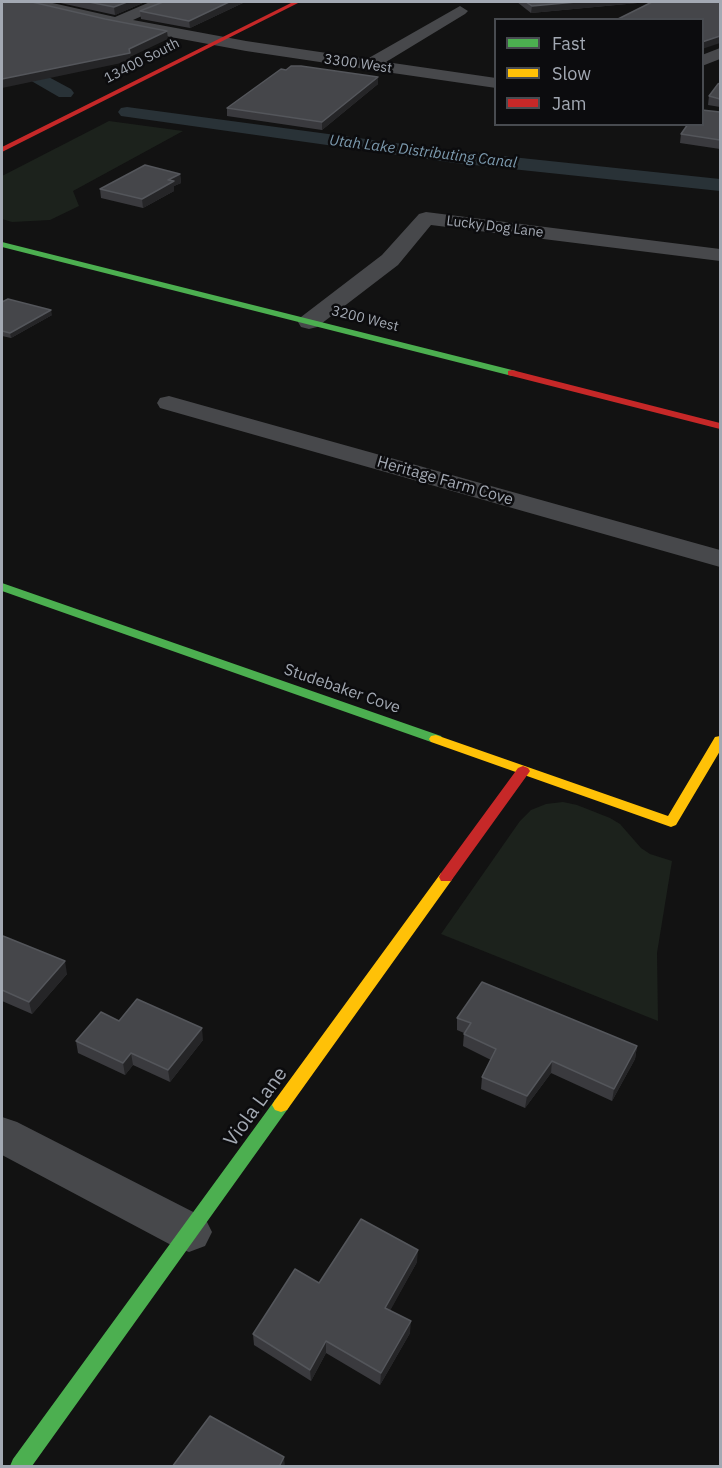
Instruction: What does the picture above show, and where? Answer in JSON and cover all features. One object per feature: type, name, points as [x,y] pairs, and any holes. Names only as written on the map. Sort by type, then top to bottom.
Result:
[{"type":"street","name":"3300 West","points":[[31,2],[116,22],[367,66],[494,83]]},
{"type":"street","points":[[116,22],[162,2]]},
{"type":"street","name":"13400 South","points":[[2,150],[297,2]]},
{"type":"street","points":[[367,66],[460,11]]},
{"type":"street","points":[[704,60],[720,53]]},
{"type":"street","name":"Lucky Dog Lane","points":[[309,322],[390,260],[426,218],[720,255]]},
{"type":"street","name":"3200 West","points":[[2,244],[720,426]]},
{"type":"street","name":"Heritage Farm Cove","points":[[169,403],[720,559]]},
{"type":"street","name":"Studebaker Cove","points":[[2,587],[671,822],[720,740]]},
{"type":"street","name":"Viola Lane","points":[[21,1467],[523,771]]},
{"type":"street","points":[[2,1135],[189,1232]]},
{"type":"shaded area","points":[[109,121],[183,131],[73,191],[79,206],[50,220],[12,222],[2,219],[2,176]]},
{"type":"shaded area","points":[[563,802],[610,818],[620,824],[641,848],[650,854],[672,861],[657,953],[658,1021],[441,934],[520,821],[531,810],[546,804]]},
{"type":"building","points":[[2,2],[32,2],[167,31],[129,49],[130,53],[2,79]]},
{"type":"building","points":[[89,2],[127,2],[114,7]]},
{"type":"building","points":[[163,2],[229,2],[189,21],[140,11]]},
{"type":"building","points":[[526,2],[576,2],[532,6]]},
{"type":"building","points":[[652,2],[720,2],[720,36],[704,41],[704,18],[620,18]]},
{"type":"building","points":[[291,66],[378,77],[322,122],[227,108],[281,69],[286,70]]},
{"type":"building","points":[[720,83],[720,99],[709,96],[718,84]]},
{"type":"building","points":[[704,110],[720,112],[720,140],[681,134],[687,126],[704,126]]},
{"type":"building","points":[[145,165],[180,174],[168,180],[174,181],[142,199],[100,189]]},
{"type":"building","points":[[8,299],[51,310],[10,333],[2,331],[2,302]]},
{"type":"building","points":[[3,936],[65,961],[29,1002],[2,990]]},
{"type":"building","points":[[482,982],[637,1046],[614,1089],[552,1061],[527,1096],[482,1077],[496,1049],[464,1034],[471,1023],[457,1018]]},
{"type":"building","points":[[137,999],[202,1028],[168,1070],[131,1053],[123,1063],[76,1041],[101,1012],[119,1021]]},
{"type":"building","points":[[361,1219],[418,1250],[385,1308],[411,1321],[381,1373],[326,1341],[310,1370],[253,1334],[295,1269],[319,1283]]},
{"type":"building","points":[[210,1416],[284,1457],[279,1467],[172,1467]]},
{"type":"waterway","name":"Utah Lake Distributing Canal","points":[[2,57],[65,93]]},
{"type":"waterway","name":"Utah Lake Distributing Canal","points":[[127,112],[455,157],[720,185]]},
{"type":"traffic: fast","points":[[2,245],[512,373]]},
{"type":"traffic: fast","points":[[2,587],[436,739]]},
{"type":"traffic: fast","points":[[20,1466],[281,1105]]},
{"type":"traffic: slow","points":[[436,739],[671,822],[720,740]]},
{"type":"traffic: slow","points":[[281,1105],[446,877]]},
{"type":"traffic: jam","points":[[2,150],[297,2]]},
{"type":"traffic: jam","points":[[512,373],[720,426]]},
{"type":"traffic: jam","points":[[446,877],[523,771]]}]
